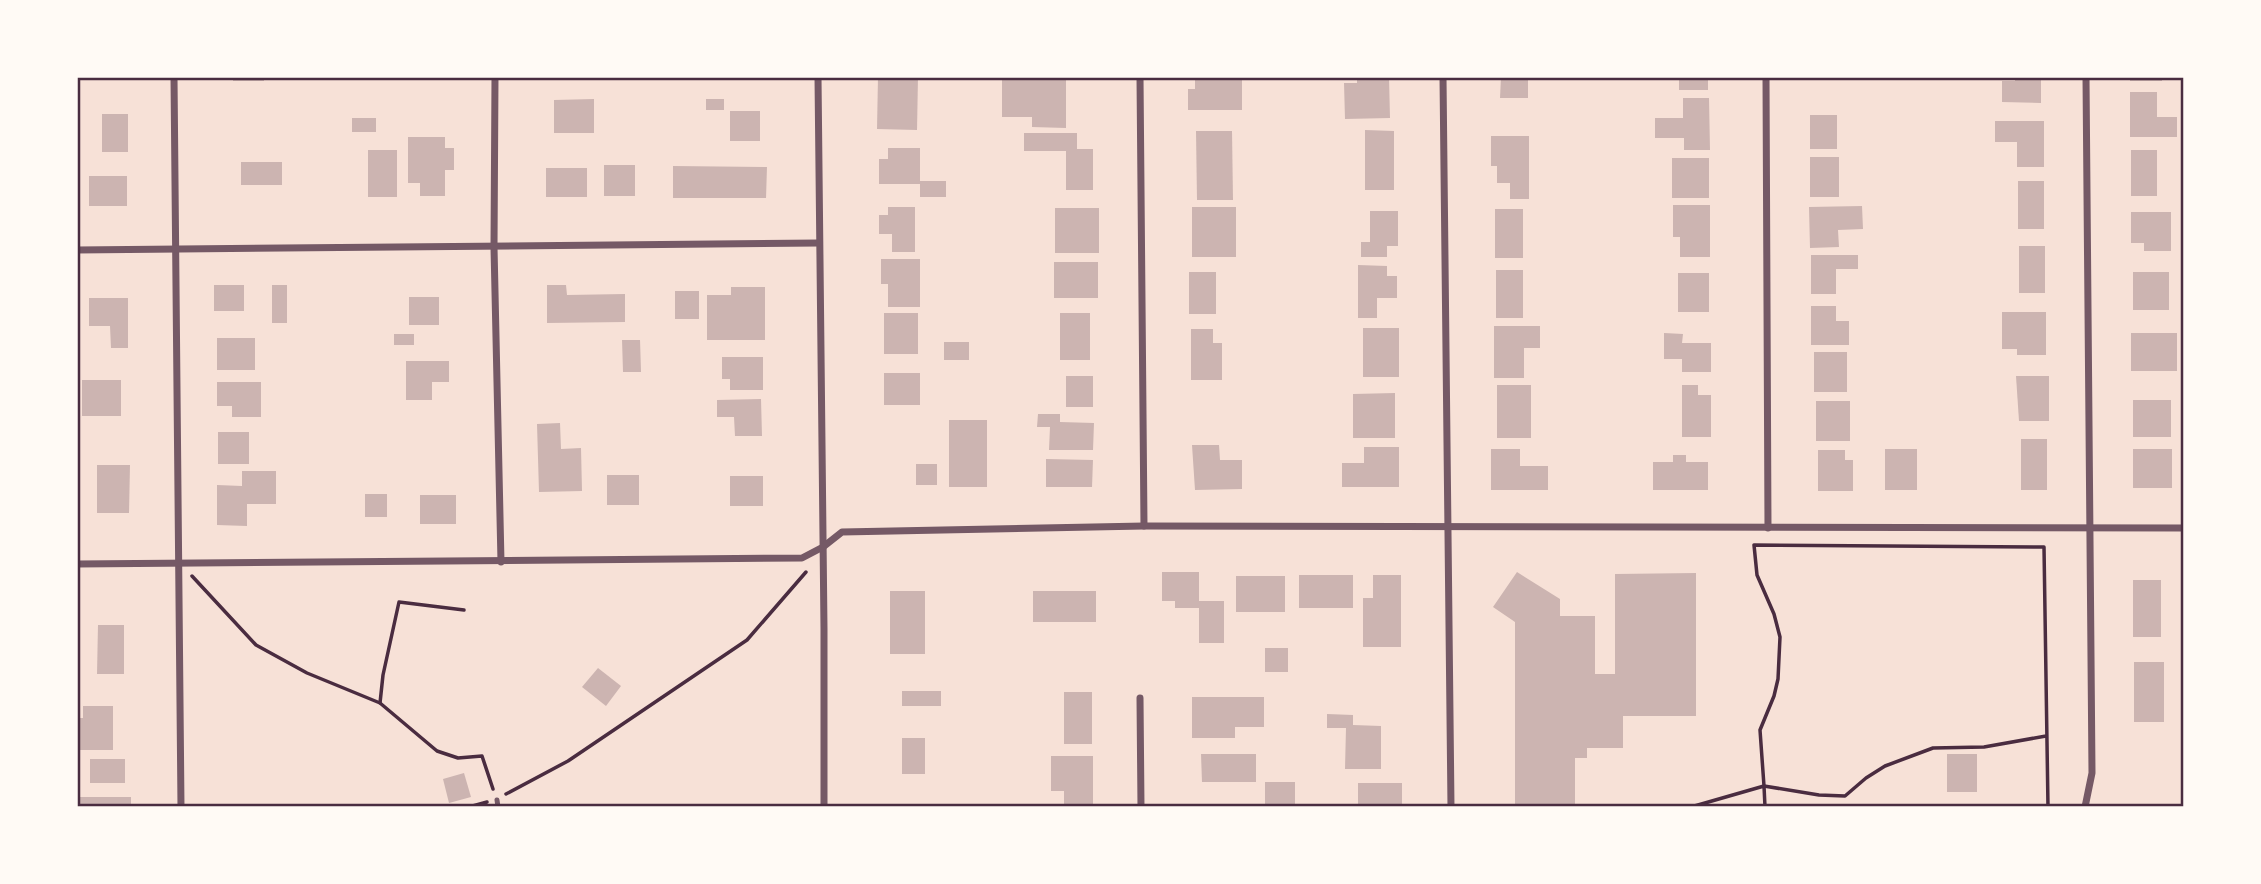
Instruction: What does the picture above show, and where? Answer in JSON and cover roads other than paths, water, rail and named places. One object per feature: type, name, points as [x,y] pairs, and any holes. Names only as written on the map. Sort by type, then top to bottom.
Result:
[{"type":"street","points":[[174,77],[181,807]]},
{"type":"street","points":[[495,77],[494,247],[501,562]]},
{"type":"street","points":[[818,77],[824,807]]},
{"type":"street","points":[[1140,77],[1144,526]]},
{"type":"street","points":[[1443,77],[1451,807]]},
{"type":"street","points":[[1766,77],[1768,528]]},
{"type":"street","points":[[2085,77],[2092,773],[2085,807]]},
{"type":"street","points":[[77,250],[819,243]]},
{"type":"street","points":[[77,564],[802,558],[823,547],[842,532],[1144,526],[2184,528]]},
{"type":"street","points":[[1140,698],[1141,807]]}]
